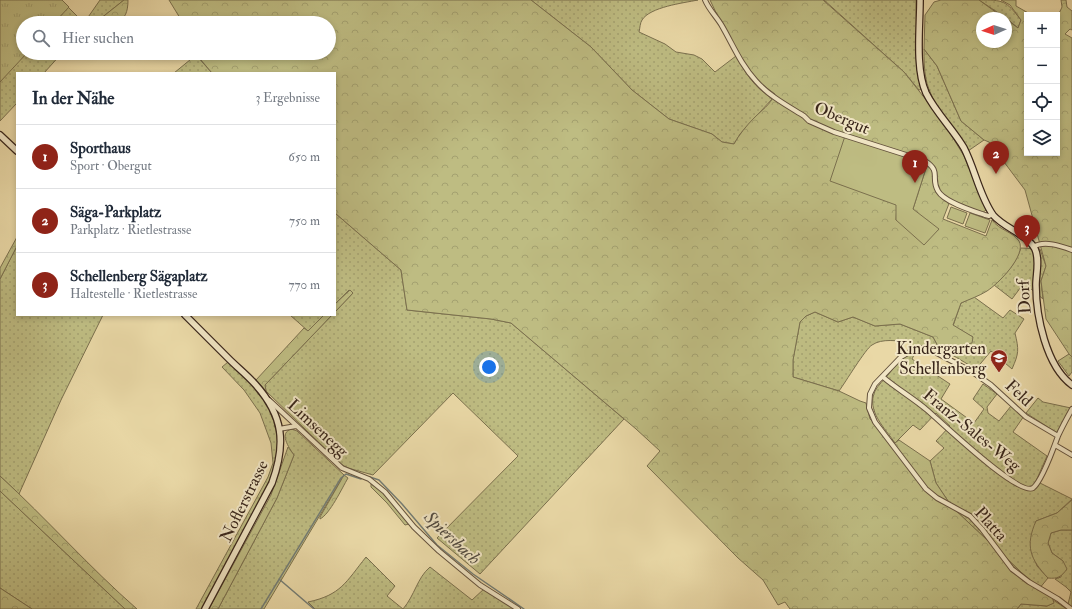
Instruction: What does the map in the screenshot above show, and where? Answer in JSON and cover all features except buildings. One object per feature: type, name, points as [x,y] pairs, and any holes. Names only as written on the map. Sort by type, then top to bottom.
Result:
[{"type":"street","name":"Obergut","points":[[705,0],[708,8],[722,25],[743,64],[756,82],[768,92],[809,121],[834,132],[926,161],[932,165],[935,170],[935,181],[941,196],[979,213],[989,216],[993,214]]},
{"type":"street","points":[[920,0],[920,62],[926,92],[963,147],[985,200],[993,214],[1006,226],[1027,240],[1033,246],[1037,244],[1055,245],[1072,250]]},
{"type":"street","points":[[0,135],[16,150]]},
{"type":"street","name":"Dorf","points":[[1033,246],[1036,256],[1036,301],[1044,338],[1055,365],[1060,373],[1072,385]]},
{"type":"street","name":"Noflerstrasse","points":[[186,316],[255,384],[267,398],[280,429],[282,446],[278,466],[272,483],[204,609]]},
{"type":"street","name":"Feld","points":[[897,451],[875,422],[869,401],[871,390],[901,357],[909,352],[921,348],[931,350],[974,372],[992,384],[1026,417],[1058,436]]},
{"type":"street","name":"Franz-Sales-Weg","points":[[883,377],[923,407],[996,470],[1026,488],[1033,488],[1037,483],[1072,409]]},
{"type":"street","name":"Limsenegg","points":[[267,398],[342,468],[375,483],[385,492],[414,527],[438,551],[480,585],[518,609]]},
{"type":"street","points":[[280,429],[296,426]]},
{"type":"street","points":[[1055,445],[1072,455]]},
{"type":"street","name":"Platta","points":[[897,451],[926,489],[937,498],[962,510],[976,522],[1012,569],[1029,582],[1058,599],[1071,609]]},
{"type":"green space","points":[[0,0],[62,0],[69,7],[61,16],[16,16],[16,60],[20,60],[0,82]]},
{"type":"green space","points":[[100,0],[124,0],[104,16],[89,16]]},
{"type":"green space","points":[[124,0],[128,0],[124,16],[104,16]]},
{"type":"green space","points":[[169,0],[531,0],[591,47],[632,90],[669,119],[712,134],[722,142],[734,144],[745,127],[768,104],[775,94],[760,83],[733,48],[710,0],[823,0],[904,72],[942,120],[964,156],[986,210],[982,213],[950,201],[943,219],[986,236],[992,220],[998,226],[1013,235],[1019,241],[1020,247],[1019,254],[1010,269],[998,282],[984,293],[961,303],[953,325],[973,337],[972,343],[948,348],[938,346],[933,337],[900,324],[875,326],[853,317],[838,322],[815,312],[806,316],[800,322],[793,360],[793,377],[839,391],[866,403],[870,419],[895,443],[899,440],[930,461],[936,483],[952,507],[1039,589],[1052,597],[1054,603],[1047,606],[1021,604],[1017,609],[790,609],[785,602],[778,605],[763,580],[738,558],[647,466],[660,451],[511,323],[491,319],[407,310],[401,270],[336,214],[336,72],[211,72],[201,60],[336,60],[336,16],[179,16]],"holes":[[[928,162],[913,209],[896,220],[897,205]]]},
{"type":"green space","points":[[531,0],[698,0],[667,6],[652,12],[642,20],[639,32],[665,44],[676,52],[694,55],[702,59],[715,72],[736,56],[751,80],[772,99],[740,134],[734,144],[722,142],[712,134],[669,119],[632,90],[591,47]]},
{"type":"green space","points":[[824,0],[916,0],[917,62],[923,89],[919,90],[904,72]]},
{"type":"green space","points":[[941,0],[979,0],[996,12],[976,12],[976,48],[1012,48],[1012,24],[1018,28],[1021,20],[1010,5],[1001,0],[1016,0],[1016,6],[1026,12],[1024,12],[1024,156],[1060,156],[1061,0],[1066,0],[1067,7],[1072,11],[1072,30],[1070,29],[1065,34],[1072,38],[1072,357],[1046,319],[1041,281],[1046,266],[1025,190],[989,142],[984,140],[961,121],[937,66],[924,49],[925,15],[934,2]]},
{"type":"green space","points":[[979,0],[994,0],[1003,2],[1011,8],[1021,20],[1018,28],[1012,23],[1012,12],[997,12]]},
{"type":"green space","points":[[65,4],[77,16],[55,16]]},
{"type":"green space","points":[[924,49],[937,66],[961,121],[984,140],[968,151],[933,98],[926,79],[924,68]]},
{"type":"green space","points":[[17,60],[56,60],[45,72],[16,72],[16,104],[0,121],[0,80]]},
{"type":"green space","points":[[190,60],[200,60],[211,72],[175,72]]},
{"type":"green space","points":[[845,136],[928,162],[913,209],[939,229],[924,245],[896,220],[896,205],[830,181]]},
{"type":"green space","points":[[951,207],[967,213],[963,224],[947,218]]},
{"type":"green space","points":[[970,213],[990,220],[985,233],[965,226]]},
{"type":"green space","points":[[336,214],[401,270],[407,310],[491,319],[511,323],[624,419],[480,574],[437,538],[518,456],[453,393],[373,475],[342,465],[266,391],[265,385],[331,316],[336,316],[336,311],[353,293],[349,290],[336,303]]},
{"type":"green space","points":[[16,239],[16,248],[0,279],[0,268]]},
{"type":"green space","points":[[16,248],[16,316],[103,316],[61,400],[19,494],[0,476],[0,279]]},
{"type":"green space","points":[[1021,248],[1040,249],[1046,266],[1041,281],[1043,299],[1031,289],[1021,287],[1012,299],[994,285],[1010,268]]},
{"type":"green space","points":[[350,290],[353,293],[336,311],[336,303]]},
{"type":"green space","points":[[974,297],[1003,318],[1010,310],[1024,319],[1015,333],[1018,351],[1012,369],[991,351],[976,369],[952,355],[936,348],[919,346],[910,348],[909,342],[890,340],[880,341],[869,348],[839,391],[793,377],[793,360],[800,322],[806,316],[815,312],[838,322],[853,317],[875,326],[900,324],[933,337],[938,346],[973,337],[953,326],[961,303]]},
{"type":"green space","points":[[291,316],[323,316],[308,331]]},
{"type":"green space","points":[[323,316],[331,316],[265,385],[266,391],[256,380],[304,328],[308,331]]},
{"type":"green space","points":[[916,351],[912,359],[950,384],[941,399],[974,423],[984,409],[973,399],[983,384],[997,394],[987,407],[988,413],[999,421],[1011,406],[1024,416],[1013,432],[1047,456],[1036,481],[1072,499],[1057,513],[1036,521],[1031,549],[1037,566],[1048,578],[1039,589],[952,507],[936,483],[930,461],[944,448],[936,441],[950,426],[936,413],[920,430],[913,425],[895,443],[878,419],[873,405],[875,391],[900,361]]},
{"type":"green space","points":[[1069,354],[1072,357],[1072,372],[1069,376],[1058,361]]},
{"type":"green space","points":[[228,362],[262,395],[267,403],[276,429],[278,448],[276,466],[268,487],[202,609],[196,609],[268,477],[273,463],[271,443],[260,413],[244,390],[222,367]]},
{"type":"green space","points":[[1038,398],[1043,402],[1071,408],[1057,433],[1026,413]]},
{"type":"green space","points":[[292,429],[297,431],[344,475],[264,609],[218,609],[277,498],[294,455],[287,444],[285,437],[286,433]]},
{"type":"green space","points":[[288,447],[294,455],[277,498],[218,609],[209,609],[271,495]]},
{"type":"green space","points":[[344,475],[348,478],[328,512],[320,519],[320,517]]},
{"type":"green space","points":[[0,476],[102,577],[137,609],[125,609],[0,491]]},
{"type":"green space","points":[[371,484],[384,493],[409,524],[405,525],[387,503],[371,487]]},
{"type":"green space","points":[[0,491],[125,609],[32,609],[0,588]]},
{"type":"green space","points":[[1072,500],[1072,530],[1061,530],[1051,533],[1048,543],[1052,553],[1063,561],[1067,569],[1059,577],[1048,578],[1037,565],[1031,552],[1030,545],[1033,530],[1036,521],[1057,513]]},
{"type":"green space","points":[[1061,530],[1072,530],[1072,607],[1068,604],[1071,592],[1055,579],[1061,577],[1063,561],[1052,553],[1048,543],[1051,533]]},
{"type":"green space","points":[[366,557],[395,586],[387,596],[403,609],[315,609],[308,602],[328,596],[336,591],[348,580]]},
{"type":"green space","points":[[430,567],[472,600],[485,588],[518,609],[403,609],[422,576]]},
{"type":"green space","points":[[0,588],[32,609],[0,609]]},
{"type":"green space","points":[[1053,600],[1067,609],[1017,609],[1021,604],[1047,606],[1053,603]]},
{"type":"waterway","name":"Spiersbach","points":[[261,609],[341,478],[346,474],[361,479]]},
{"type":"waterway","name":"Spiersbach","points":[[370,477],[379,480],[437,545],[473,574],[524,609]]},
{"type":"waterway","points":[[279,579],[314,609]]},
{"type":"place","name":"Säga-Parkplatz","points":[[996,174]]},
{"type":"place","name":"Sporthaus","points":[[915,183]]},
{"type":"place","name":"Schellenberg Sägaplatz","points":[[1027,248]]},
{"type":"place","name":"Kindergarten Schellenberg","points":[[999,373]]}]
